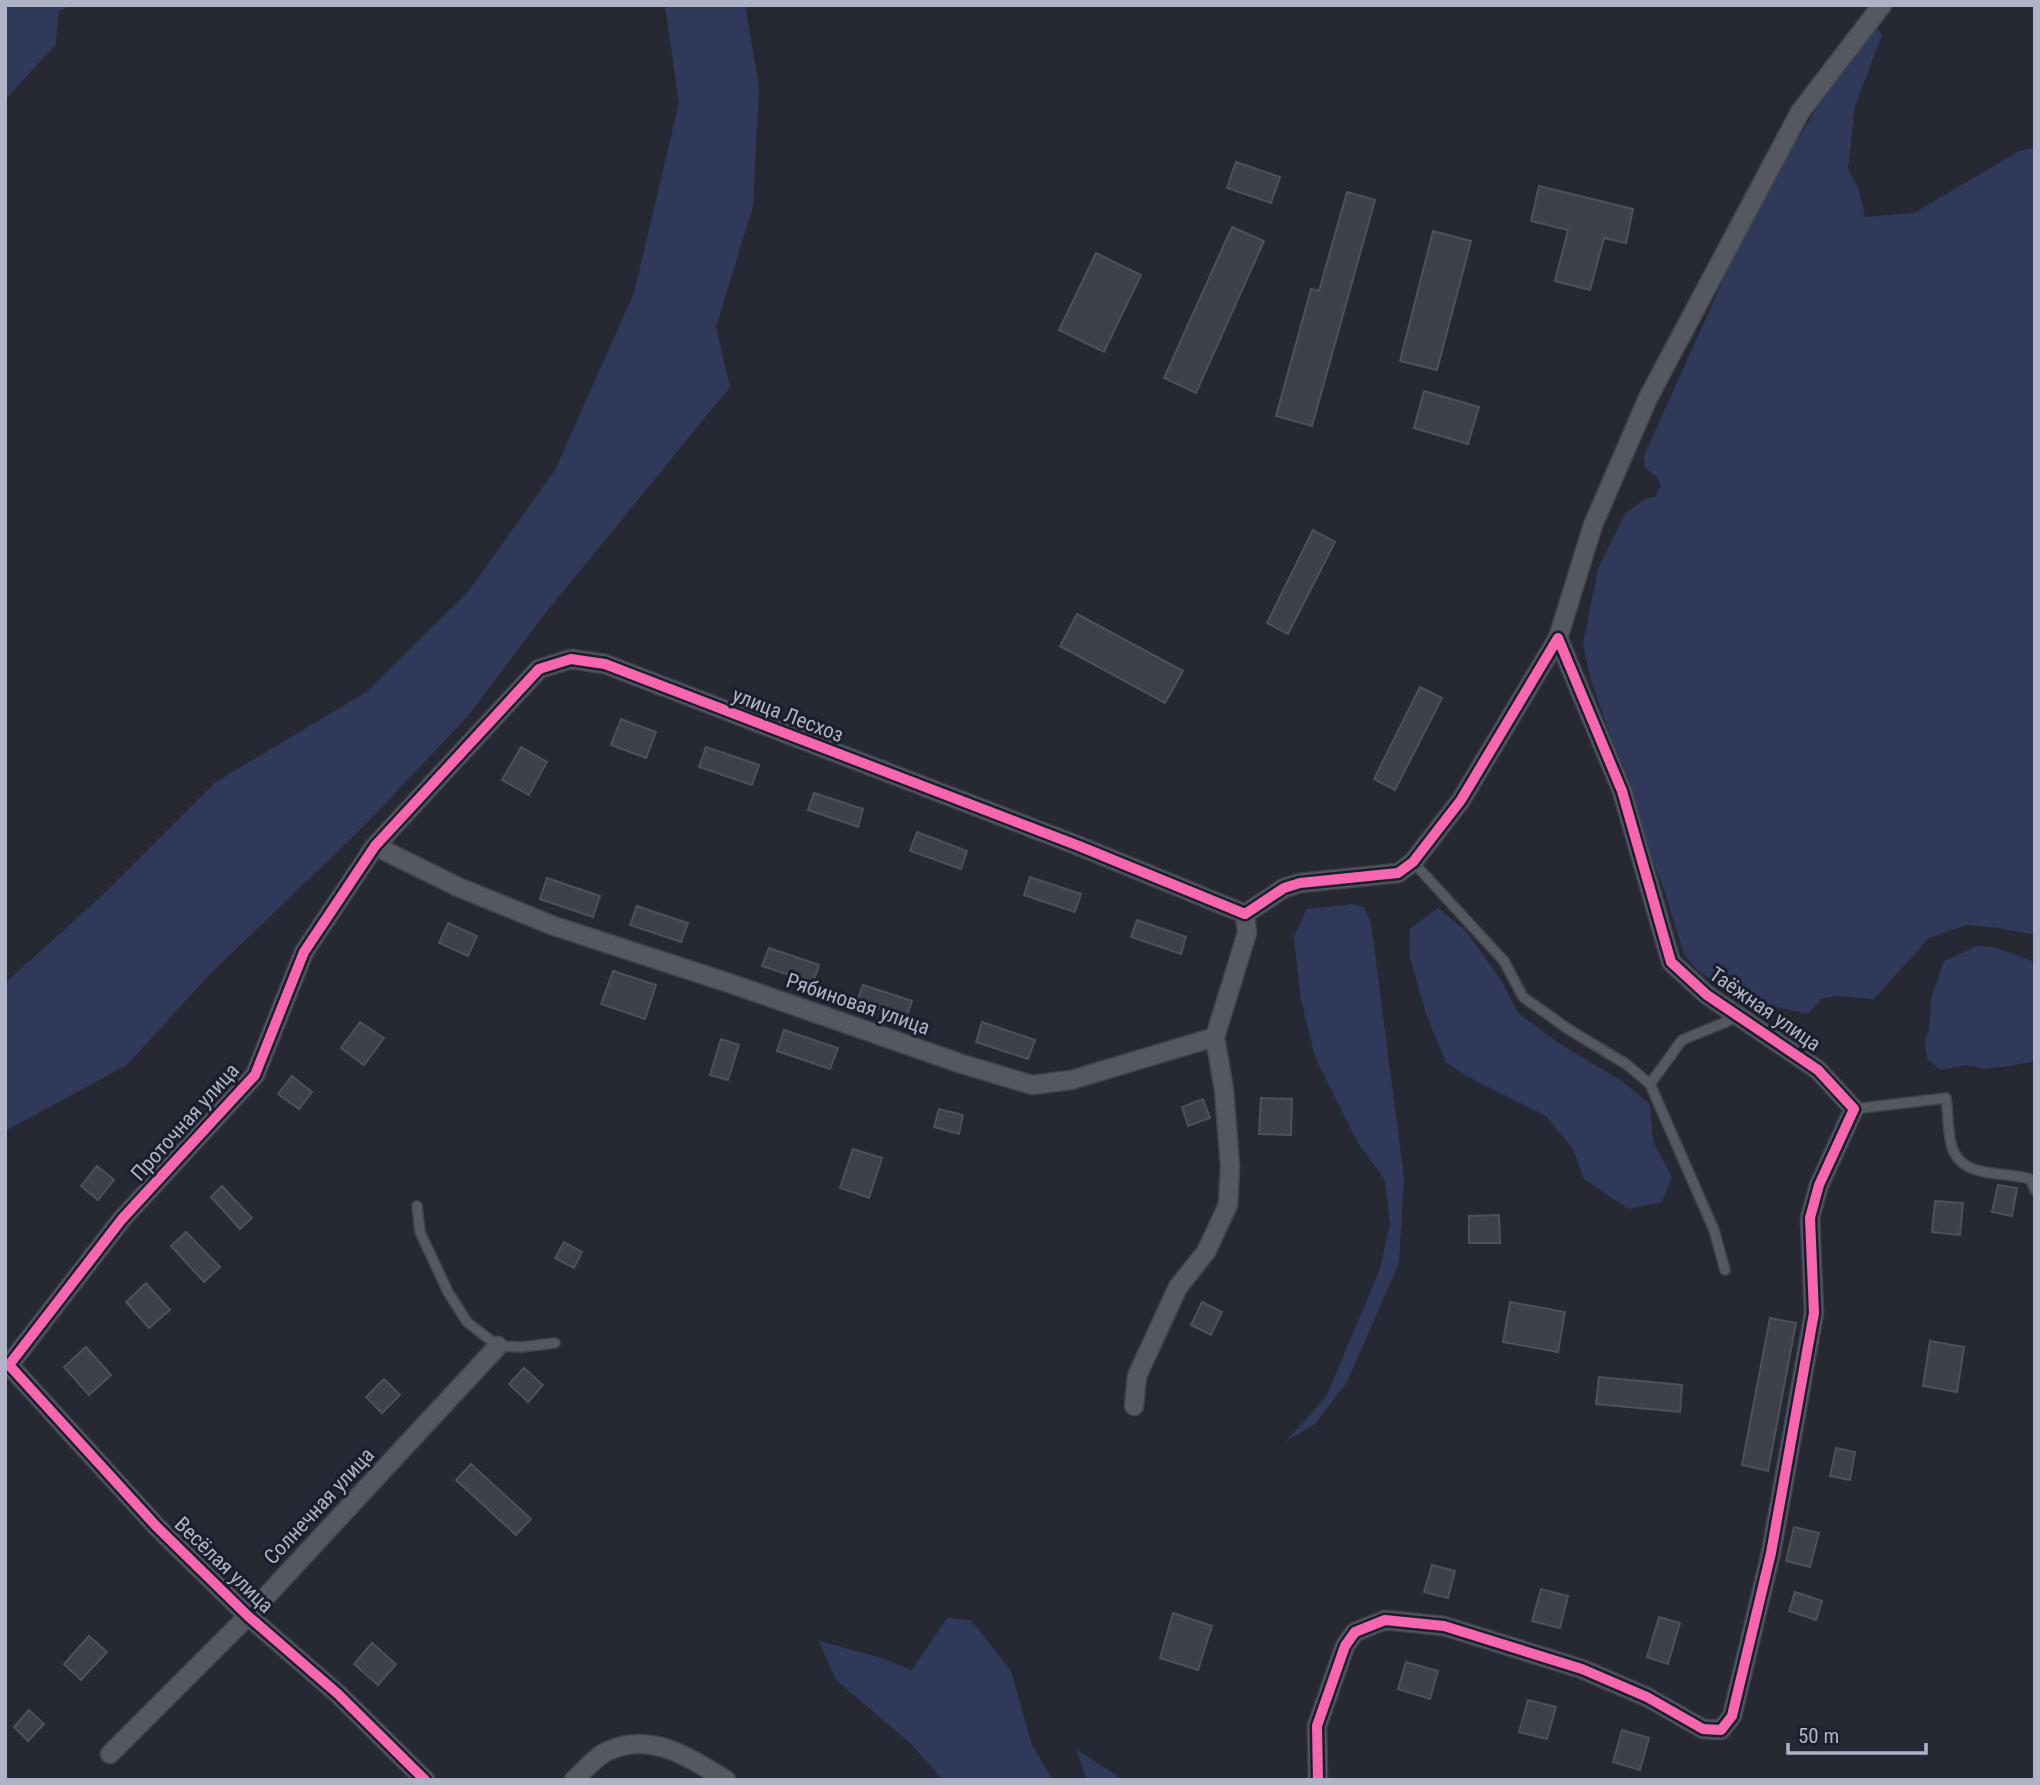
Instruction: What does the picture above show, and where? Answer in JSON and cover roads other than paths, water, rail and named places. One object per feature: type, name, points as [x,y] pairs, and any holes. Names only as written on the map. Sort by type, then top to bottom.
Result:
[{"type":"street","points":[[1134,1406],[1137,1376],[1178,1287],[1206,1252],[1228,1205],[1230,1166],[1224,1090],[1214,1037],[1247,933],[1245,914],[1284,888],[1300,883],[1398,873],[1413,862],[1461,800],[1558,638],[1593,525],[1648,398],[1800,112],[1882,5]]},
{"type":"street","name":"Таёжная улица","points":[[1558,638],[1622,791],[1671,962],[1707,995],[1818,1070],[1854,1109]]},
{"type":"street","name":"улица Лесхоз","points":[[375,846],[539,669],[571,659],[605,664],[1079,846],[1245,914]]},
{"type":"street","name":"Рябиновая улица","points":[[375,846],[458,887],[554,926],[962,1064],[1032,1085],[1071,1080],[1214,1037]]},
{"type":"street","name":"Проточная улица","points":[[9,1365],[122,1219],[255,1075],[304,952],[375,846]]},
{"type":"street","points":[[1318,1780],[1317,1726],[1345,1646],[1355,1632],[1385,1620],[1444,1626],[1582,1669],[1647,1697],[1703,1729],[1721,1730],[1732,1716],[1771,1553],[1814,1313],[1810,1218],[1819,1185],[1854,1109]]},
{"type":"street","name":"Солнечная улица","points":[[110,1754],[248,1616],[498,1346]]},
{"type":"street","name":"Весёлая улица","points":[[9,1365],[157,1527],[248,1616],[338,1694],[425,1780]]},
{"type":"street","points":[[574,1780],[606,1751],[634,1744],[657,1745],[678,1753],[726,1780]]},
{"type":"lane","points":[[1413,862],[1504,961],[1523,997],[1568,1029],[1626,1064],[1650,1084],[1714,1230],[1725,1270]]},
{"type":"lane","points":[[1650,1084],[1682,1040],[1739,1017]]},
{"type":"lane","points":[[1854,1109],[1947,1098],[1952,1152],[1963,1166],[1990,1173],[2015,1174],[2029,1179],[2035,1189]]},
{"type":"lane","points":[[417,1206],[420,1232],[448,1292],[467,1322],[498,1346],[522,1347],[555,1343]]},
{"type":"water","points":[[5,5],[70,5],[58,12],[56,44],[5,100]]},
{"type":"water","points":[[665,5],[745,5],[759,87],[753,206],[716,327],[730,387],[543,616],[468,716],[363,827],[208,976],[127,1065],[5,1131],[5,983],[106,892],[216,782],[368,691],[469,591],[555,470],[634,293],[679,103]]},
{"type":"water","points":[[1871,20],[1882,35],[1855,106],[1848,169],[1859,190],[1865,217],[1914,213],[2019,151],[2035,147],[2035,935],[1967,925],[1929,938],[1874,999],[1836,996],[1821,999],[1808,1014],[1772,1006],[1735,987],[1717,983],[1697,970],[1684,954],[1665,892],[1642,834],[1629,780],[1591,681],[1583,644],[1598,569],[1625,514],[1645,499],[1655,497],[1661,485],[1656,476],[1645,468],[1644,456],[1756,207]]},
{"type":"water","points":[[1352,904],[1364,907],[1371,923],[1404,1178],[1399,1263],[1347,1382],[1315,1424],[1285,1442],[1326,1397],[1380,1269],[1390,1223],[1385,1180],[1358,1143],[1315,1057],[1300,995],[1294,937],[1307,909]]},
{"type":"water","points":[[1438,908],[1466,931],[1501,980],[1518,1013],[1563,1046],[1622,1081],[1650,1104],[1653,1141],[1672,1177],[1662,1202],[1628,1209],[1584,1179],[1573,1149],[1546,1116],[1466,1076],[1446,1062],[1426,1014],[1410,958],[1410,929]]},
{"type":"water","points":[[1977,946],[1993,947],[2035,964],[2035,1061],[1984,1069],[1967,1065],[1941,1070],[1927,1059],[1925,1040],[1929,1029],[1931,999],[1944,961]]},
{"type":"water","points":[[947,1618],[971,1620],[1011,1671],[1032,1745],[1053,1780],[943,1780],[910,1743],[836,1680],[819,1641],[878,1657],[912,1670]]},
{"type":"water","points":[[1076,1749],[1116,1775],[1119,1780],[1087,1780]]}]
